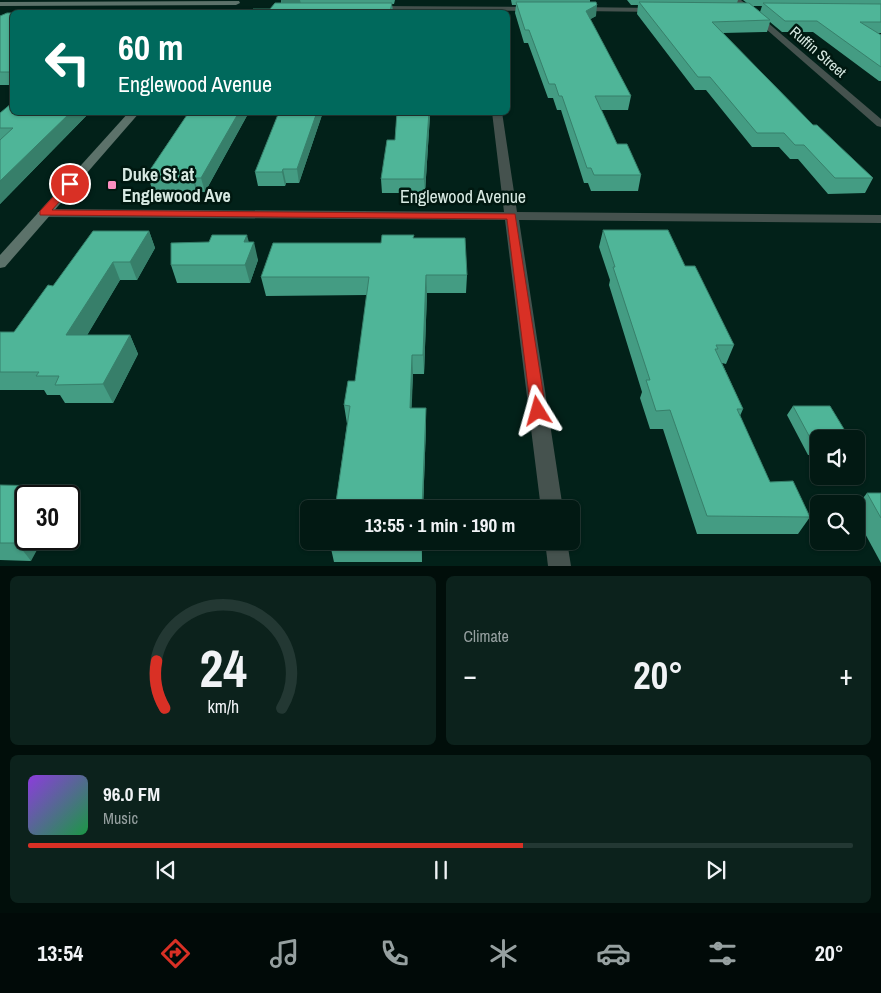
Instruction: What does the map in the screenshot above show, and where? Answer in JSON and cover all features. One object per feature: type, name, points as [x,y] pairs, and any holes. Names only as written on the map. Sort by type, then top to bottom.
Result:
[{"type":"main road","points":[[0,4],[238,2]]},
{"type":"main road","points":[[0,264],[133,115]]},
{"type":"street","name":"Ruffin Street","points":[[738,0],[754,10],[881,124]]},
{"type":"street","points":[[238,2],[280,7],[248,10]]},
{"type":"street","points":[[369,8],[445,10]]},
{"type":"street","points":[[510,10],[541,9]]},
{"type":"street","points":[[570,9],[670,10]]},
{"type":"street","points":[[739,10],[754,10]]},
{"type":"street","points":[[497,115],[551,500]]},
{"type":"street","name":"Englewood Avenue","points":[[44,213],[881,219]]},
{"type":"street","points":[[557,550],[560,566]]},
{"type":"building","points":[[516,2],[596,2],[597,5],[586,11],[631,96],[595,96],[617,144],[627,144],[641,175],[594,175],[591,168],[587,168],[562,96],[559,96],[555,84],[549,84],[529,30],[525,30]]},
{"type":"building","points":[[639,2],[749,3],[770,20],[712,22],[813,125],[817,125],[873,178],[835,178],[804,145],[795,145],[784,133],[757,133],[710,77],[698,77]]},
{"type":"building","points":[[275,3],[392,3],[390,10],[252,10],[270,9]]},
{"type":"building","points":[[763,3],[881,4],[881,22],[860,22],[881,35],[881,67],[817,21],[785,21]]},
{"type":"building","points":[[10,13],[10,72],[0,72],[0,16]]},
{"type":"building","points":[[10,105],[10,115],[68,115],[0,181],[0,140],[13,128],[0,128],[0,113]]},
{"type":"building","points":[[187,115],[237,115],[201,178],[194,178],[193,180],[149,180],[154,173],[148,173]]},
{"type":"building","points":[[278,115],[316,115],[297,169],[283,169],[282,172],[255,172]]},
{"type":"building","points":[[397,115],[429,115],[424,179],[381,179],[387,140],[395,140]]},
{"type":"building","points":[[603,230],[668,230],[685,266],[695,266],[734,345],[716,345],[718,349],[715,349],[743,409],[737,409],[770,482],[793,481],[810,517],[707,516],[670,410],[656,411],[646,380],[650,380],[613,267],[615,267]]},
{"type":"building","points":[[93,231],[149,231],[130,262],[113,262],[66,335],[130,335],[103,384],[55,385],[59,376],[36,376],[39,372],[0,372],[0,332],[14,332],[48,285],[53,286]]},
{"type":"building","points":[[212,235],[247,235],[244,242],[254,242],[245,265],[171,265],[171,243],[209,242]]},
{"type":"building","points":[[382,235],[414,235],[413,238],[465,238],[467,275],[426,275],[423,355],[412,355],[410,408],[426,408],[422,500],[336,500],[350,406],[344,405],[348,381],[355,381],[369,277],[261,277],[273,243],[381,243]]},
{"type":"building","points":[[793,406],[830,406],[845,430],[810,430],[810,438]]},
{"type":"building","points":[[0,485],[15,485],[15,543],[0,543]]},
{"type":"building","points":[[867,493],[881,493],[881,518]]},
{"type":"place","name":"Duke St at Englewood Ave","points":[[112,185]]},
{"type":"route","points":[[70,184],[44,213],[512,216],[538,411]]}]
